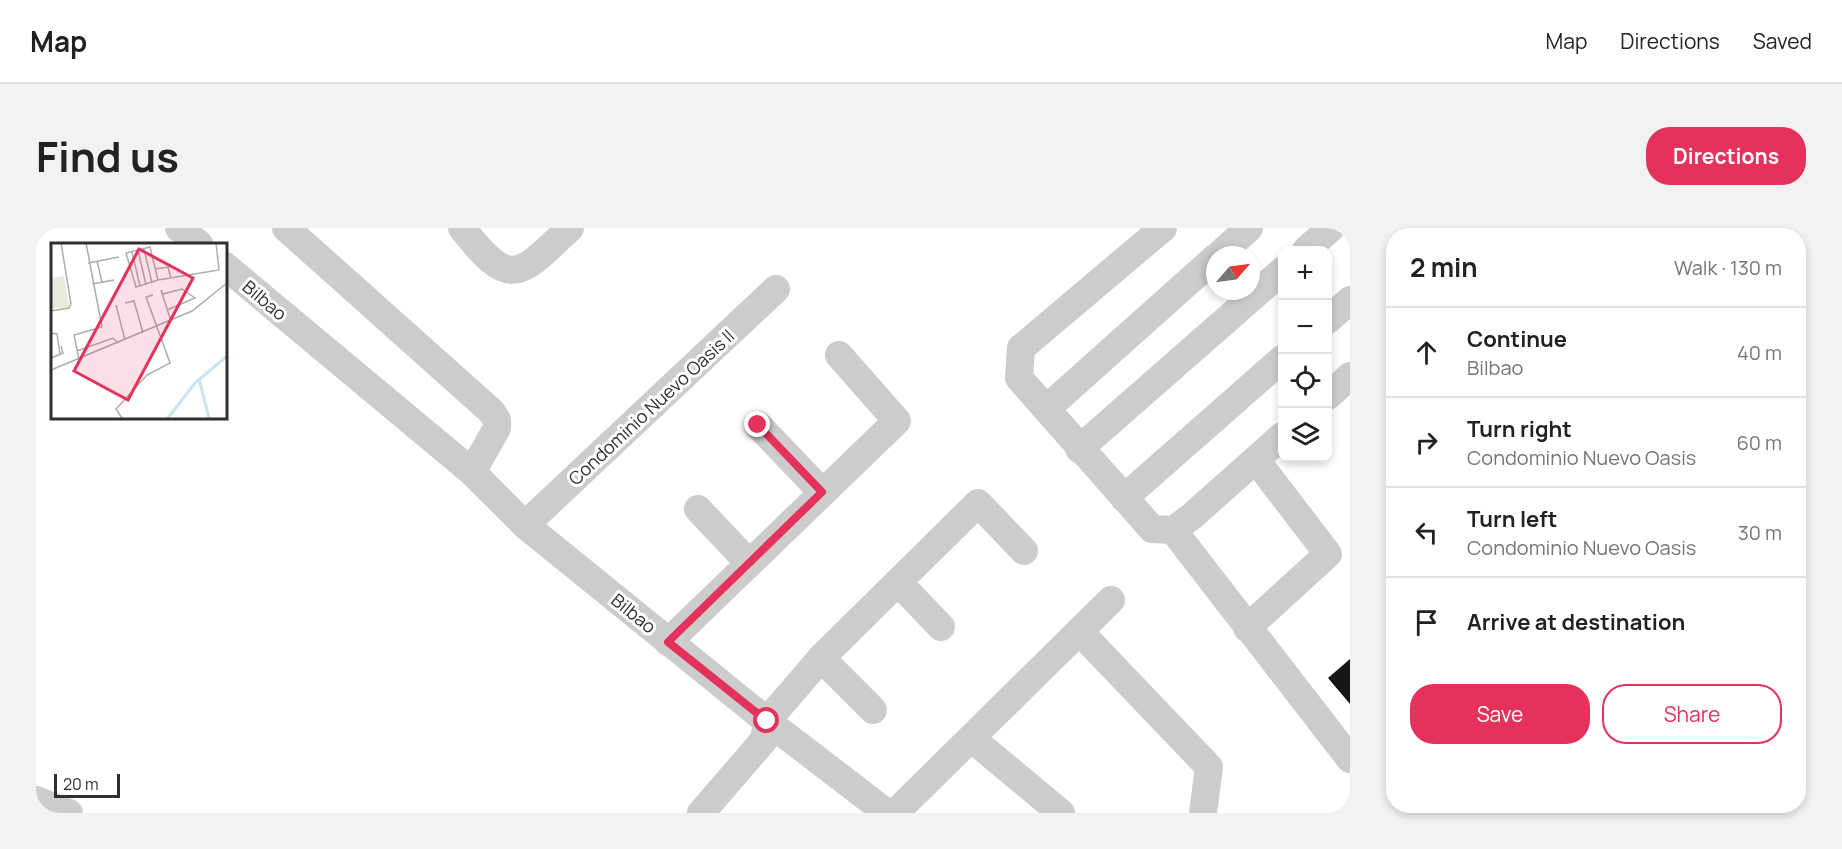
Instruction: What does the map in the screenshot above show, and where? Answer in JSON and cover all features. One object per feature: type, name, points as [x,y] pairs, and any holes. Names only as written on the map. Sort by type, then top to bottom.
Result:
[{"type":"street","points":[[179,228],[198,243]]},
{"type":"street","points":[[286,228],[492,412],[497,420],[497,428],[472,472]]},
{"type":"street","points":[[462,228],[483,255],[506,271],[517,271],[530,265],[570,228]]},
{"type":"street","points":[[1163,228],[1021,348],[1019,378],[1079,449],[1152,529],[1173,530],[1278,440]]},
{"type":"street","points":[[1229,246],[1249,228]]},
{"type":"street","points":[[1311,246],[1331,228]]},
{"type":"street","points":[[1337,228],[1350,242]]},
{"type":"street","points":[[1046,409],[1206,266]]},
{"type":"street","name":"Bilbao","points":[[226,267],[472,472],[525,525],[767,721],[887,813]]},
{"type":"street","points":[[1079,449],[1278,275]]},
{"type":"street","name":"Condominio Nuevo Oasis II","points":[[525,525],[776,289]]},
{"type":"street","points":[[1332,316],[1350,300]]},
{"type":"street","points":[[668,642],[897,421],[839,355]]},
{"type":"street","points":[[1124,498],[1278,363]]},
{"type":"street","points":[[1332,392],[1350,376]]},
{"type":"street","points":[[758,425],[822,492]]},
{"type":"street","points":[[1247,628],[1328,554],[1256,460]]},
{"type":"street","points":[[701,813],[764,740],[767,721],[821,658],[978,503],[1024,552]]},
{"type":"street","points":[[698,509],[749,563]]},
{"type":"street","points":[[1173,530],[1350,759]]},
{"type":"street","points":[[898,582],[941,627]]},
{"type":"street","points":[[895,813],[1111,600]]},
{"type":"street","points":[[1079,631],[1209,767],[1203,813]]},
{"type":"street","points":[[821,658],[873,710]]},
{"type":"street","points":[[970,738],[1061,813]]},
{"type":"street","points":[[36,800],[69,813]]},
{"type":"building","points":[[1350,659],[1350,704],[1328,678]]},
{"type":"route","points":[[758,425],[822,492],[668,642],[767,721]]}]
